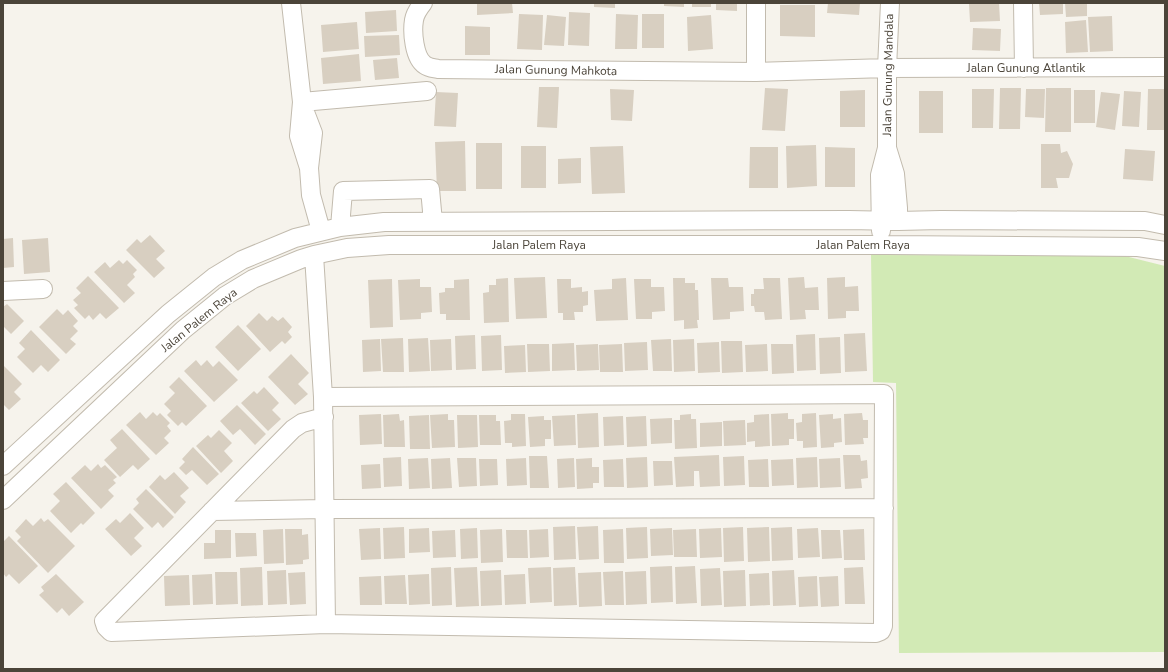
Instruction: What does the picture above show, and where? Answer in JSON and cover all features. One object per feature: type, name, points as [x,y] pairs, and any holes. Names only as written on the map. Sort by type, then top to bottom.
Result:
[{"type":"street","points":[[291,3],[302,102],[313,133],[309,168],[311,195],[321,231]]},
{"type":"street","name":"Jalan Gunung Mahkota","points":[[423,3],[418,10],[414,21],[416,51],[423,63],[431,68],[438,69],[756,72],[887,68]]},
{"type":"street","points":[[756,3],[756,72]]},
{"type":"street","name":"Jalan Gunung Mandala","points":[[887,245],[880,233],[889,220],[880,175],[887,148],[887,68],[890,3]]},
{"type":"street","points":[[1023,3],[1024,68]]},
{"type":"street","name":"Jalan Gunung Atlantik","points":[[887,68],[1165,67]]},
{"type":"street","points":[[302,102],[427,90]]},
{"type":"street","points":[[340,227],[343,191],[430,189],[433,222]]},
{"type":"street","points":[[849,220],[855,225],[859,233],[857,238],[850,245]]},
{"type":"street","name":"Jalan Palem Raya","points":[[3,466],[168,314],[214,277],[242,260],[295,238],[340,227],[384,222],[849,220],[1145,221],[1165,225]]},
{"type":"street","name":"Jalan Palem Raya","points":[[3,500],[183,330],[225,296],[253,279],[314,255],[347,248],[389,245],[887,245],[1138,247],[1165,251]]},
{"type":"street","points":[[314,255],[324,417],[326,624]]},
{"type":"street","points":[[3,291],[43,290]]},
{"type":"street","points":[[323,397],[884,394],[883,626],[881,631],[876,633],[326,624],[111,632],[106,627],[104,621],[293,429],[302,423],[324,417]]},
{"type":"street","points":[[212,511],[324,509],[884,508]]},
{"type":"green space","points":[[871,255],[1125,256],[1165,266],[1165,652],[899,653],[896,383],[873,382]]},
{"type":"building","points":[[477,3],[512,3],[513,13],[477,15]]},
{"type":"building","points":[[594,3],[615,3],[615,8],[594,7]]},
{"type":"building","points":[[664,3],[684,3],[684,7],[664,6]]},
{"type":"building","points":[[692,3],[711,3],[711,7],[692,7]]},
{"type":"building","points":[[716,3],[737,3],[737,11],[716,10]]},
{"type":"building","points":[[828,3],[860,3],[859,15],[827,13]]},
{"type":"building","points":[[999,3],[1000,21],[970,22],[969,4]]},
{"type":"building","points":[[1039,3],[1063,3],[1063,14],[1040,15]]},
{"type":"building","points":[[1065,3],[1087,3],[1087,16],[1066,17]]},
{"type":"building","points":[[780,5],[815,5],[815,37],[780,36]]},
{"type":"building","points":[[396,10],[397,31],[366,33],[365,12]]},
{"type":"building","points":[[569,12],[590,13],[589,46],[568,45]]},
{"type":"building","points":[[519,14],[543,15],[542,50],[517,49]]},
{"type":"building","points":[[616,14],[638,15],[637,49],[615,49]]},
{"type":"building","points":[[642,14],[664,14],[664,48],[642,48]]},
{"type":"building","points":[[547,15],[566,17],[564,46],[544,45]]},
{"type":"building","points":[[711,15],[713,49],[688,51],[687,17]]},
{"type":"building","points":[[1112,16],[1113,51],[1090,52],[1088,17]]},
{"type":"building","points":[[1086,20],[1088,52],[1066,53],[1065,22]]},
{"type":"building","points":[[357,22],[359,49],[323,52],[321,25]]},
{"type":"building","points":[[465,26],[490,27],[490,55],[465,55]]},
{"type":"building","points":[[973,28],[1001,29],[1000,51],[972,50]]},
{"type":"building","points":[[399,35],[400,55],[365,57],[364,36]]},
{"type":"building","points":[[359,54],[361,81],[323,84],[321,58]]},
{"type":"building","points":[[397,58],[399,78],[375,80],[373,60]]},
{"type":"building","points":[[539,87],[559,87],[557,128],[537,127]]},
{"type":"building","points":[[765,88],[788,89],[785,131],[762,130]]},
{"type":"building","points":[[1000,88],[1021,88],[1020,129],[999,129]]},
{"type":"building","points":[[1046,88],[1071,88],[1071,132],[1045,132]]},
{"type":"building","points":[[610,89],[634,90],[632,121],[611,120]]},
{"type":"building","points":[[972,89],[994,89],[993,128],[972,128]]},
{"type":"building","points":[[1026,89],[1045,89],[1044,118],[1025,117]]},
{"type":"building","points":[[1148,89],[1165,89],[1165,130],[1147,130]]},
{"type":"building","points":[[865,90],[865,127],[840,127],[840,91]]},
{"type":"building","points":[[1074,90],[1095,90],[1095,123],[1074,123]]},
{"type":"building","points":[[919,91],[943,91],[943,133],[919,133]]},
{"type":"building","points":[[1124,91],[1141,92],[1139,127],[1122,126]]},
{"type":"building","points":[[436,92],[458,93],[456,127],[434,126]]},
{"type":"building","points":[[1101,92],[1120,94],[1115,130],[1096,127]]},
{"type":"building","points":[[465,141],[466,191],[437,191],[435,142]]},
{"type":"building","points":[[476,143],[502,143],[502,189],[476,189]]},
{"type":"building","points":[[1041,144],[1060,144],[1061,153],[1067,151],[1073,164],[1069,178],[1056,178],[1058,188],[1041,188]]},
{"type":"building","points":[[816,145],[817,186],[787,188],[786,146]]},
{"type":"building","points":[[521,146],[546,146],[546,188],[521,188]]},
{"type":"building","points":[[623,146],[625,193],[592,194],[590,147]]},
{"type":"building","points":[[750,147],[778,147],[778,188],[749,188]]},
{"type":"building","points":[[825,147],[855,148],[855,187],[825,187]]},
{"type":"building","points":[[1125,149],[1155,151],[1153,181],[1123,179]]},
{"type":"building","points":[[581,158],[581,183],[558,184],[558,159]]},
{"type":"building","points":[[150,235],[165,251],[156,259],[165,268],[154,278],[126,250],[137,239],[141,243]]},
{"type":"building","points":[[13,238],[14,267],[3,268],[3,239]]},
{"type":"building","points":[[48,238],[50,272],[24,274],[22,240]]},
{"type":"building","points":[[119,260],[123,264],[127,260],[137,270],[133,274],[135,277],[127,285],[135,293],[124,303],[94,272],[105,262],[110,268]]},
{"type":"building","points":[[88,276],[119,308],[106,319],[100,313],[93,320],[89,315],[85,319],[74,308],[78,305],[73,300],[81,293],[76,288]]},
{"type":"building","points":[[545,277],[547,318],[516,319],[514,278]]},
{"type":"building","points":[[804,277],[805,288],[818,287],[819,310],[805,310],[806,319],[790,320],[788,278]]},
{"type":"building","points":[[845,277],[845,287],[858,286],[859,311],[846,311],[846,318],[828,319],[827,278]]},
{"type":"building","points":[[508,278],[509,322],[484,323],[483,293],[489,292],[489,285],[496,285],[496,279]]},
{"type":"building","points":[[626,278],[628,320],[596,321],[594,290],[612,289],[612,279]]},
{"type":"building","points":[[673,278],[685,278],[685,283],[695,283],[695,290],[698,290],[698,328],[684,329],[684,320],[674,321]]},
{"type":"building","points":[[711,278],[728,278],[729,287],[743,287],[744,311],[730,312],[730,319],[713,320]]},
{"type":"building","points":[[763,278],[780,278],[782,319],[765,320],[764,312],[755,312],[754,306],[751,306],[751,294],[754,294],[754,289],[764,289]]},
{"type":"building","points":[[392,279],[393,327],[370,328],[368,280]]},
{"type":"building","points":[[420,279],[420,287],[431,287],[432,312],[421,313],[421,319],[400,320],[398,280]]},
{"type":"building","points":[[469,279],[470,320],[446,320],[446,314],[440,314],[439,293],[445,292],[445,288],[454,288],[454,280]]},
{"type":"building","points":[[557,279],[571,279],[571,288],[582,287],[582,292],[588,291],[588,305],[583,306],[583,312],[574,312],[575,320],[563,320],[563,313],[558,313]]},
{"type":"building","points":[[634,279],[651,279],[651,287],[664,287],[665,311],[652,312],[652,319],[636,319]]},
{"type":"building","points":[[7,304],[24,321],[11,334],[3,326],[3,307]]},
{"type":"building","points":[[57,309],[63,315],[68,310],[78,321],[73,326],[78,331],[70,339],[76,344],[66,354],[39,327]]},
{"type":"building","points":[[259,313],[267,321],[272,316],[278,321],[283,317],[292,327],[288,332],[292,337],[285,344],[282,341],[270,352],[246,326]]},
{"type":"building","points":[[238,325],[261,349],[238,371],[215,347]]},
{"type":"building","points":[[31,330],[60,360],[48,372],[41,365],[33,373],[17,357],[25,349],[19,343]]},
{"type":"building","points":[[865,333],[867,371],[845,372],[844,334]]},
{"type":"building","points":[[815,334],[816,370],[797,371],[796,335]]},
{"type":"building","points":[[475,335],[476,369],[456,370],[455,336]]},
{"type":"building","points":[[501,335],[502,370],[482,371],[481,336]]},
{"type":"building","points":[[840,337],[841,373],[820,374],[819,338]]},
{"type":"building","points":[[403,338],[404,372],[383,372],[381,339]]},
{"type":"building","points":[[428,338],[430,371],[409,372],[408,339]]},
{"type":"building","points":[[380,339],[381,371],[363,372],[362,340]]},
{"type":"building","points":[[451,339],[452,370],[431,371],[430,340]]},
{"type":"building","points":[[671,339],[672,371],[653,371],[651,340]]},
{"type":"building","points":[[694,339],[695,371],[674,372],[673,340]]},
{"type":"building","points":[[721,341],[742,341],[743,372],[722,373]]},
{"type":"building","points":[[647,342],[648,370],[625,371],[624,343]]},
{"type":"building","points":[[719,342],[720,372],[698,373],[697,343]]},
{"type":"building","points":[[574,343],[575,370],[552,371],[552,344]]},
{"type":"building","points":[[527,344],[549,344],[550,371],[528,372]]},
{"type":"building","points":[[598,344],[599,370],[577,371],[576,345]]},
{"type":"building","points":[[622,344],[623,372],[600,372],[599,345]]},
{"type":"building","points":[[767,344],[768,371],[746,372],[745,345]]},
{"type":"building","points":[[771,344],[793,344],[794,373],[772,374]]},
{"type":"building","points":[[525,345],[526,372],[505,373],[504,346]]},
{"type":"building","points":[[291,354],[309,373],[298,384],[308,394],[295,405],[268,377]]},
{"type":"building","points":[[196,360],[201,366],[207,360],[213,367],[219,361],[238,380],[214,402],[184,371]]},
{"type":"building","points":[[3,365],[22,384],[14,392],[21,399],[9,410],[3,404]]},
{"type":"building","points":[[179,377],[207,406],[186,426],[182,422],[178,426],[167,415],[171,411],[164,404],[175,393],[169,387]]},
{"type":"building","points":[[264,387],[279,403],[272,410],[281,419],[268,431],[241,403],[254,391],[257,394]]},
{"type":"building","points":[[237,405],[266,434],[255,445],[240,429],[233,435],[220,421]]},
{"type":"building","points":[[140,412],[146,419],[153,412],[157,416],[160,413],[170,423],[167,426],[171,431],[164,438],[169,443],[156,455],[126,425]]},
{"type":"building","points":[[598,413],[599,447],[578,448],[577,414]]},
{"type":"building","points":[[788,413],[788,419],[794,419],[794,439],[789,439],[789,445],[772,446],[771,414]]},
{"type":"building","points":[[816,413],[817,447],[803,448],[803,441],[797,441],[796,423],[802,422],[802,414]]},
{"type":"building","points":[[862,413],[863,420],[868,420],[868,438],[863,438],[864,444],[845,445],[844,414]]},
{"type":"building","points":[[381,414],[382,444],[360,445],[359,415]]},
{"type":"building","points":[[399,414],[400,421],[404,420],[405,447],[384,447],[383,415]]},
{"type":"building","points":[[448,414],[448,420],[454,420],[455,447],[432,448],[430,415]]},
{"type":"building","points":[[511,414],[525,414],[526,446],[512,447],[512,443],[505,443],[504,421],[511,420]]},
{"type":"building","points":[[691,414],[691,419],[696,419],[697,448],[675,449],[674,420],[680,420],[680,415]]},
{"type":"building","points":[[769,414],[770,446],[755,447],[755,441],[747,442],[747,423],[754,422],[754,415]]},
{"type":"building","points":[[833,414],[833,419],[841,418],[842,442],[834,443],[834,447],[821,448],[819,415]]},
{"type":"building","points":[[429,415],[430,449],[410,449],[409,416]]},
{"type":"building","points":[[457,415],[477,415],[478,447],[458,448]]},
{"type":"building","points":[[479,415],[496,415],[496,421],[500,421],[501,445],[480,445]]},
{"type":"building","points":[[575,415],[576,445],[554,446],[552,416]]},
{"type":"building","points":[[544,416],[544,420],[551,420],[551,439],[545,439],[545,446],[530,447],[528,417]]},
{"type":"building","points":[[623,416],[624,445],[604,446],[603,417]]},
{"type":"building","points":[[646,416],[647,446],[627,447],[626,417]]},
{"type":"building","points":[[672,418],[672,443],[651,444],[650,419]]},
{"type":"building","points":[[745,420],[746,445],[724,446],[723,421]]},
{"type":"building","points":[[722,422],[722,446],[700,447],[700,423]]},
{"type":"building","points":[[122,429],[150,459],[138,470],[133,465],[120,477],[104,460],[117,448],[110,440]]},
{"type":"building","points":[[219,430],[232,443],[224,451],[233,461],[221,473],[196,446],[208,435],[211,438]]},
{"type":"building","points":[[193,447],[219,474],[207,485],[192,470],[186,475],[179,468],[185,462],[182,459]]},
{"type":"building","points":[[719,455],[720,486],[700,487],[699,471],[694,471],[694,486],[676,487],[674,457]]},
{"type":"building","points":[[843,455],[860,455],[861,461],[867,460],[868,478],[861,479],[862,488],[845,489]]},
{"type":"building","points":[[529,456],[547,456],[549,488],[530,488]]},
{"type":"building","points":[[744,456],[745,485],[724,486],[723,457]]},
{"type":"building","points":[[401,457],[402,486],[384,487],[383,458]]},
{"type":"building","points":[[647,457],[648,487],[627,488],[626,458]]},
{"type":"building","points":[[817,457],[818,487],[797,488],[796,458]]},
{"type":"building","points":[[428,458],[430,488],[409,489],[408,459]]},
{"type":"building","points":[[450,458],[452,488],[432,489],[431,459]]},
{"type":"building","points":[[457,458],[476,458],[477,486],[459,487]]},
{"type":"building","points":[[526,458],[527,485],[507,486],[506,459]]},
{"type":"building","points":[[574,458],[575,487],[558,488],[557,459]]},
{"type":"building","points":[[592,458],[592,467],[599,467],[599,483],[593,483],[593,488],[577,489],[576,459]]},
{"type":"building","points":[[840,458],[841,487],[820,488],[819,459]]},
{"type":"building","points":[[479,459],[497,459],[498,485],[480,486]]},
{"type":"building","points":[[623,459],[624,487],[604,487],[603,460]]},
{"type":"building","points":[[768,459],[769,487],[749,487],[748,460]]},
{"type":"building","points":[[793,459],[794,485],[772,486],[771,460]]},
{"type":"building","points":[[653,461],[672,461],[673,485],[654,486]]},
{"type":"building","points":[[98,464],[101,468],[105,465],[117,477],[113,480],[116,483],[108,490],[114,496],[101,509],[71,478],[85,465],[91,471]]},
{"type":"building","points":[[380,464],[381,488],[362,489],[361,465]]},
{"type":"building","points":[[174,472],[189,488],[180,496],[186,502],[175,514],[149,487],[160,475],[165,480]]},
{"type":"building","points":[[66,482],[95,513],[83,525],[81,523],[71,533],[50,511],[60,501],[53,494]]},
{"type":"building","points":[[146,489],[174,517],[163,528],[158,522],[152,528],[133,509],[139,503],[136,499]]},
{"type":"building","points":[[130,513],[144,528],[134,538],[142,546],[131,556],[105,529],[116,519],[120,523]]},
{"type":"building","points":[[41,518],[44,522],[48,519],[75,546],[48,573],[17,541],[21,537],[15,531],[26,519],[33,526]]},
{"type":"building","points":[[575,526],[576,559],[554,560],[553,527]]},
{"type":"building","points":[[598,526],[599,559],[579,560],[577,527]]},
{"type":"building","points":[[404,527],[405,558],[384,559],[383,528]]},
{"type":"building","points":[[647,527],[648,558],[627,559],[626,528]]},
{"type":"building","points":[[743,527],[744,561],[724,562],[723,528]]},
{"type":"building","points":[[769,527],[770,561],[748,562],[747,528]]},
{"type":"building","points":[[792,527],[793,560],[772,561],[771,528]]},
{"type":"building","points":[[380,528],[381,559],[361,560],[359,529]]},
{"type":"building","points":[[429,528],[430,552],[409,553],[409,529]]},
{"type":"building","points":[[477,528],[478,558],[461,559],[460,529]]},
{"type":"building","points":[[672,528],[673,555],[651,556],[650,529]]},
{"type":"building","points":[[721,528],[722,557],[700,558],[699,529]]},
{"type":"building","points":[[818,528],[820,557],[798,558],[797,529]]},
{"type":"building","points":[[283,529],[284,563],[264,564],[263,530]]},
{"type":"building","points":[[285,529],[302,529],[302,535],[308,534],[309,559],[303,560],[303,564],[286,565]]},
{"type":"building","points":[[502,529],[503,562],[481,563],[480,530]]},
{"type":"building","points":[[548,529],[549,557],[530,558],[529,530]]},
{"type":"building","points":[[623,529],[624,563],[604,563],[603,530]]},
{"type":"building","points":[[696,529],[697,557],[674,557],[673,530]]},
{"type":"building","points":[[864,529],[865,560],[844,560],[843,530]]},
{"type":"building","points":[[215,530],[231,530],[231,558],[204,559],[204,543],[215,543]]},
{"type":"building","points":[[455,530],[456,557],[433,558],[432,531]]},
{"type":"building","points":[[506,530],[527,530],[528,558],[507,558]]},
{"type":"building","points":[[821,530],[840,530],[842,558],[822,559]]},
{"type":"building","points":[[235,533],[256,533],[257,556],[236,557]]},
{"type":"building","points":[[9,536],[38,566],[19,584],[9,574],[6,577],[3,573],[3,542]]},
{"type":"building","points":[[672,566],[673,602],[651,603],[650,567]]},
{"type":"building","points":[[695,566],[697,603],[676,604],[675,567]]},
{"type":"building","points":[[262,567],[263,605],[241,606],[240,568]]},
{"type":"building","points":[[451,567],[452,605],[432,606],[431,568]]},
{"type":"building","points":[[477,567],[479,606],[456,607],[454,568]]},
{"type":"building","points":[[551,567],[552,602],[530,603],[528,568]]},
{"type":"building","points":[[575,567],[577,605],[554,606],[553,568]]},
{"type":"building","points":[[863,567],[865,604],[845,604],[844,568]]},
{"type":"building","points":[[720,568],[722,605],[701,606],[700,569]]},
{"type":"building","points":[[286,570],[287,604],[268,605],[267,571]]},
{"type":"building","points":[[501,570],[502,605],[481,606],[480,571]]},
{"type":"building","points":[[745,570],[746,606],[724,607],[723,571]]},
{"type":"building","points":[[794,570],[796,605],[773,606],[772,571]]},
{"type":"building","points":[[623,571],[624,605],[605,605],[603,572]]},
{"type":"building","points":[[646,571],[647,604],[626,605],[625,572]]},
{"type":"building","points":[[215,572],[237,572],[238,604],[216,605]]},
{"type":"building","points":[[305,572],[306,604],[290,605],[288,573]]},
{"type":"building","points":[[601,572],[602,606],[579,607],[578,573]]},
{"type":"building","points":[[769,573],[770,605],[750,606],[749,574]]},
{"type":"building","points":[[56,574],[84,602],[69,616],[62,608],[57,613],[39,595],[44,591],[41,587]]},
{"type":"building","points":[[212,574],[213,604],[193,605],[192,575]]},
{"type":"building","points":[[429,574],[430,604],[409,605],[408,575]]},
{"type":"building","points":[[525,574],[526,604],[505,605],[504,575]]},
{"type":"building","points":[[189,575],[190,605],[165,606],[164,576]]},
{"type":"building","points":[[405,575],[407,604],[385,604],[384,576]]},
{"type":"building","points":[[381,576],[382,605],[360,605],[359,577]]},
{"type":"building","points":[[817,576],[818,606],[799,607],[798,577]]},
{"type":"building","points":[[838,576],[839,606],[821,607],[819,577]]}]
